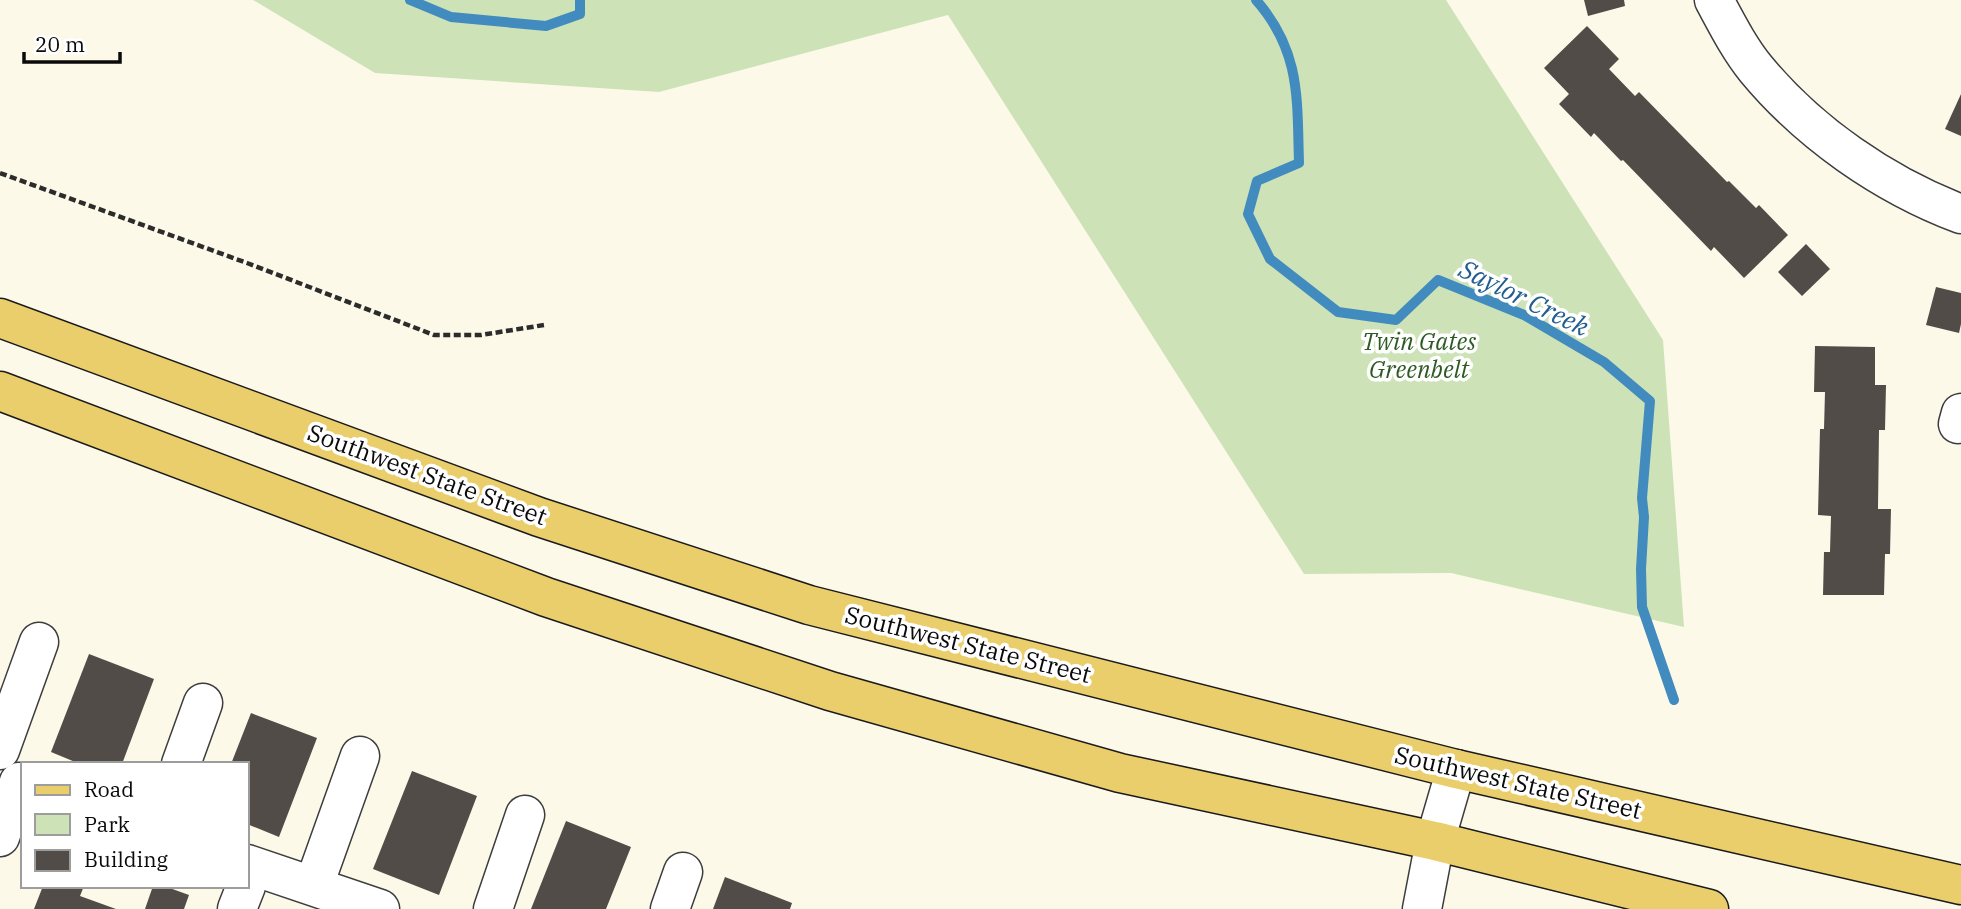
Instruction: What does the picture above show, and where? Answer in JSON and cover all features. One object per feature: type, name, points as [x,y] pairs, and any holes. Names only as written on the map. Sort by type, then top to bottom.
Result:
[{"type":"main road","name":"Southwest State Street","points":[[0,318],[540,517],[809,605],[1456,769],[1961,885]]},
{"type":"main road","points":[[0,391],[546,597],[830,691],[1120,773],[1435,841],[1709,909]]},
{"type":"street","points":[[1714,0],[1730,31],[1756,68],[1828,138],[1917,195],[1961,214]]},
{"type":"street","points":[[0,750],[39,642]]},
{"type":"street","points":[[182,762],[204,703]]},
{"type":"street","points":[[314,885],[360,756]]},
{"type":"street","points":[[1422,909],[1435,841],[1456,769]]},
{"type":"street","points":[[0,837],[14,780]]},
{"type":"street","points":[[493,909],[525,815]]},
{"type":"street","points":[[670,909],[683,872]]},
{"type":"street","points":[[248,875],[314,885],[380,909]]},
{"type":"street","points":[[237,909],[244,888]]},
{"type":"path","points":[[0,173],[434,335],[481,335],[544,325]]},
{"type":"green space","name":"Twin Gates Greenbelt","points":[[253,0],[1446,0],[1663,340],[1684,627],[1451,573],[1304,574],[948,15],[659,92],[375,73]]},
{"type":"building","points":[[1584,0],[1624,0],[1625,6],[1588,16]]},
{"type":"building","points":[[1587,26],[1619,59],[1609,69],[1635,96],[1639,92],[1727,182],[1756,208],[1759,205],[1788,235],[1744,278],[1714,247],[1711,251],[1623,160],[1594,133],[1591,137],[1559,104],[1569,94],[1544,68]]},
{"type":"building","points":[[1961,94],[1961,136],[1945,129]]},
{"type":"building","points":[[1806,244],[1830,269],[1802,296],[1778,272]]},
{"type":"building","points":[[1936,287],[1961,293],[1959,333],[1926,325]]},
{"type":"building","points":[[1815,346],[1875,347],[1875,385],[1886,385],[1885,430],[1879,430],[1878,509],[1891,509],[1890,554],[1885,554],[1884,595],[1823,595],[1824,552],[1830,552],[1831,516],[1818,515],[1820,429],[1824,429],[1825,392],[1814,392]]},
{"type":"building","points":[[89,654],[154,679],[123,762],[75,762],[51,752]]},
{"type":"building","points":[[251,713],[317,738],[279,837],[248,824],[248,762],[232,762]]},
{"type":"building","points":[[412,771],[477,796],[439,895],[373,869]]},
{"type":"building","points":[[566,821],[631,847],[606,909],[531,909]]},
{"type":"building","points":[[725,877],[792,903],[790,909],[713,909]]},
{"type":"building","points":[[42,888],[83,888],[80,896],[116,909],[34,909]]},
{"type":"building","points":[[152,888],[170,888],[189,895],[184,909],[145,909]]},
{"type":"waterway","points":[[410,0],[451,17],[546,26],[580,14],[580,0]]},
{"type":"waterway","name":"Saylor Creek","points":[[1256,0],[1271,19],[1289,57],[1298,118],[1299,163],[1257,181],[1248,214],[1270,259],[1338,312],[1396,320],[1438,280],[1524,315],[1604,362],[1650,401],[1642,498],[1642,607],[1674,700]]}]
